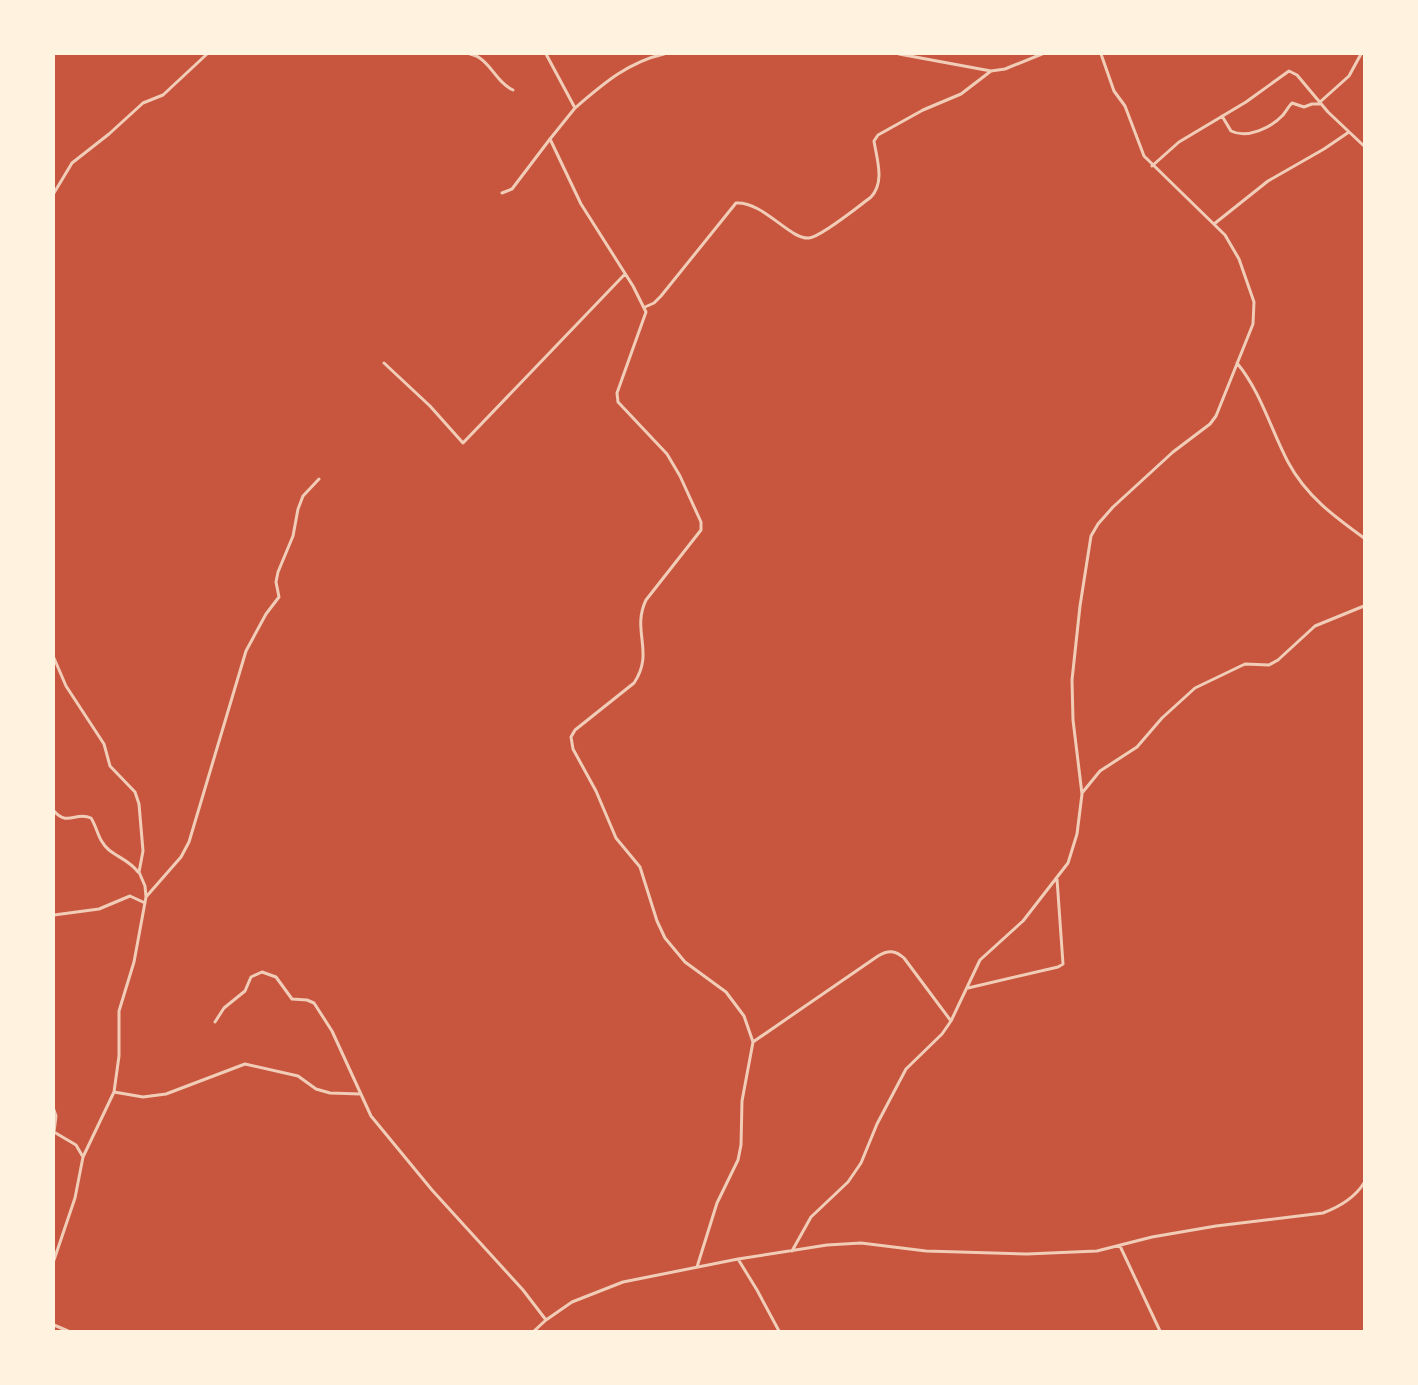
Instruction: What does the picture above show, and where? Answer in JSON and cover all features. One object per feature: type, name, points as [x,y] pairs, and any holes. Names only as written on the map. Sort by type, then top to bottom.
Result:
[{"type":"street","points":[[54,193],[72,163],[109,134],[143,103],[163,96],[206,54]]},
{"type":"street","points":[[470,54],[482,59],[504,86],[513,90]]},
{"type":"street","points":[[546,54],[575,108]]},
{"type":"street","points":[[502,193],[512,189],[575,108],[615,74],[641,60],[664,54]]},
{"type":"street","points":[[899,54],[991,71],[1005,69],[1042,54]]},
{"type":"street","points":[[792,1252],[811,1217],[848,1182],[861,1162],[877,1124],[906,1070],[942,1034],[951,1021],[980,960],[1019,925],[1068,862],[1074,848],[1082,794],[1073,720],[1072,680],[1080,606],[1091,536],[1098,524],[1113,507],[1173,452],[1210,424],[1216,416],[1253,324],[1254,302],[1239,259],[1225,235],[1152,166],[1137,144],[1125,106],[1114,91],[1101,54]]},
{"type":"street","points":[[1222,116],[1231,131],[1248,133],[1265,129],[1277,121],[1292,103],[1304,108],[1312,104],[1321,103],[1349,76],[1361,54]]},
{"type":"street","points":[[645,307],[661,296],[686,262],[736,203],[752,206],[798,236],[808,238],[826,229],[871,197],[877,190],[879,178],[874,141],[878,135],[922,110],[961,94],[991,71]]},
{"type":"street","points":[[1152,166],[1179,142],[1290,71],[1298,75],[1321,103],[1364,146]]},
{"type":"street","points":[[1214,224],[1268,181],[1324,149],[1348,132]]},
{"type":"street","points":[[550,139],[580,204],[645,307],[646,316],[617,393],[618,402],[666,454],[699,512],[700,530],[646,600],[640,613],[644,663],[639,675],[634,683],[575,730],[571,737],[573,749],[596,791],[616,838],[640,867],[657,921],[665,938],[686,962],[726,992],[744,1016],[753,1042],[742,1101],[741,1145],[738,1160],[717,1203],[697,1267]]},
{"type":"street","points":[[384,363],[430,406],[463,443],[625,274]]},
{"type":"street","points":[[1237,363],[1249,378],[1289,464],[1304,486],[1319,504],[1364,538]]},
{"type":"street","points":[[54,1260],[75,1198],[83,1157],[114,1092],[119,1056],[119,1011],[134,962],[146,897],[181,857],[189,842],[246,651],[266,614],[279,597],[276,582],[278,572],[293,536],[298,509],[303,496],[318,479]]},
{"type":"street","points":[[1082,794],[1100,771],[1137,747],[1162,718],[1194,688],[1244,664],[1269,665],[1278,660],[1315,626],[1364,606]]},
{"type":"street","points":[[54,658],[66,686],[104,744],[110,766],[135,792],[139,804],[142,827],[143,851],[139,872]]},
{"type":"street","points":[[54,811],[59,817],[66,819],[79,816],[91,818],[99,838],[108,850],[131,863],[139,872],[145,886],[146,897]]},
{"type":"street","points":[[968,988],[1058,967],[1063,964],[1057,878]]},
{"type":"street","points":[[54,915],[99,909],[130,896],[144,903]]},
{"type":"street","points":[[753,1042],[878,956],[891,951],[898,952],[904,958],[951,1021]]},
{"type":"street","points":[[215,1022],[224,1008],[245,991],[254,974],[262,972],[271,974],[292,999],[307,1000],[314,1003],[332,1031],[371,1116],[399,1151],[523,1290],[546,1320]]},
{"type":"street","points":[[114,1092],[143,1097],[166,1094],[222,1070],[245,1064],[298,1076],[316,1088],[330,1093],[360,1094]]},
{"type":"street","points":[[54,1110],[56,1116],[54,1132],[76,1145],[83,1157]]},
{"type":"street","points":[[534,1331],[572,1302],[604,1288],[640,1277],[738,1259],[846,1244],[926,1251],[1026,1254],[1097,1251],[1152,1237],[1216,1226],[1322,1213],[1339,1207],[1352,1198],[1364,1184]]},
{"type":"street","points":[[1120,1246],[1160,1331]]},
{"type":"street","points":[[738,1259],[758,1290],[779,1331]]},
{"type":"street","points":[[54,1325],[68,1331]]}]
